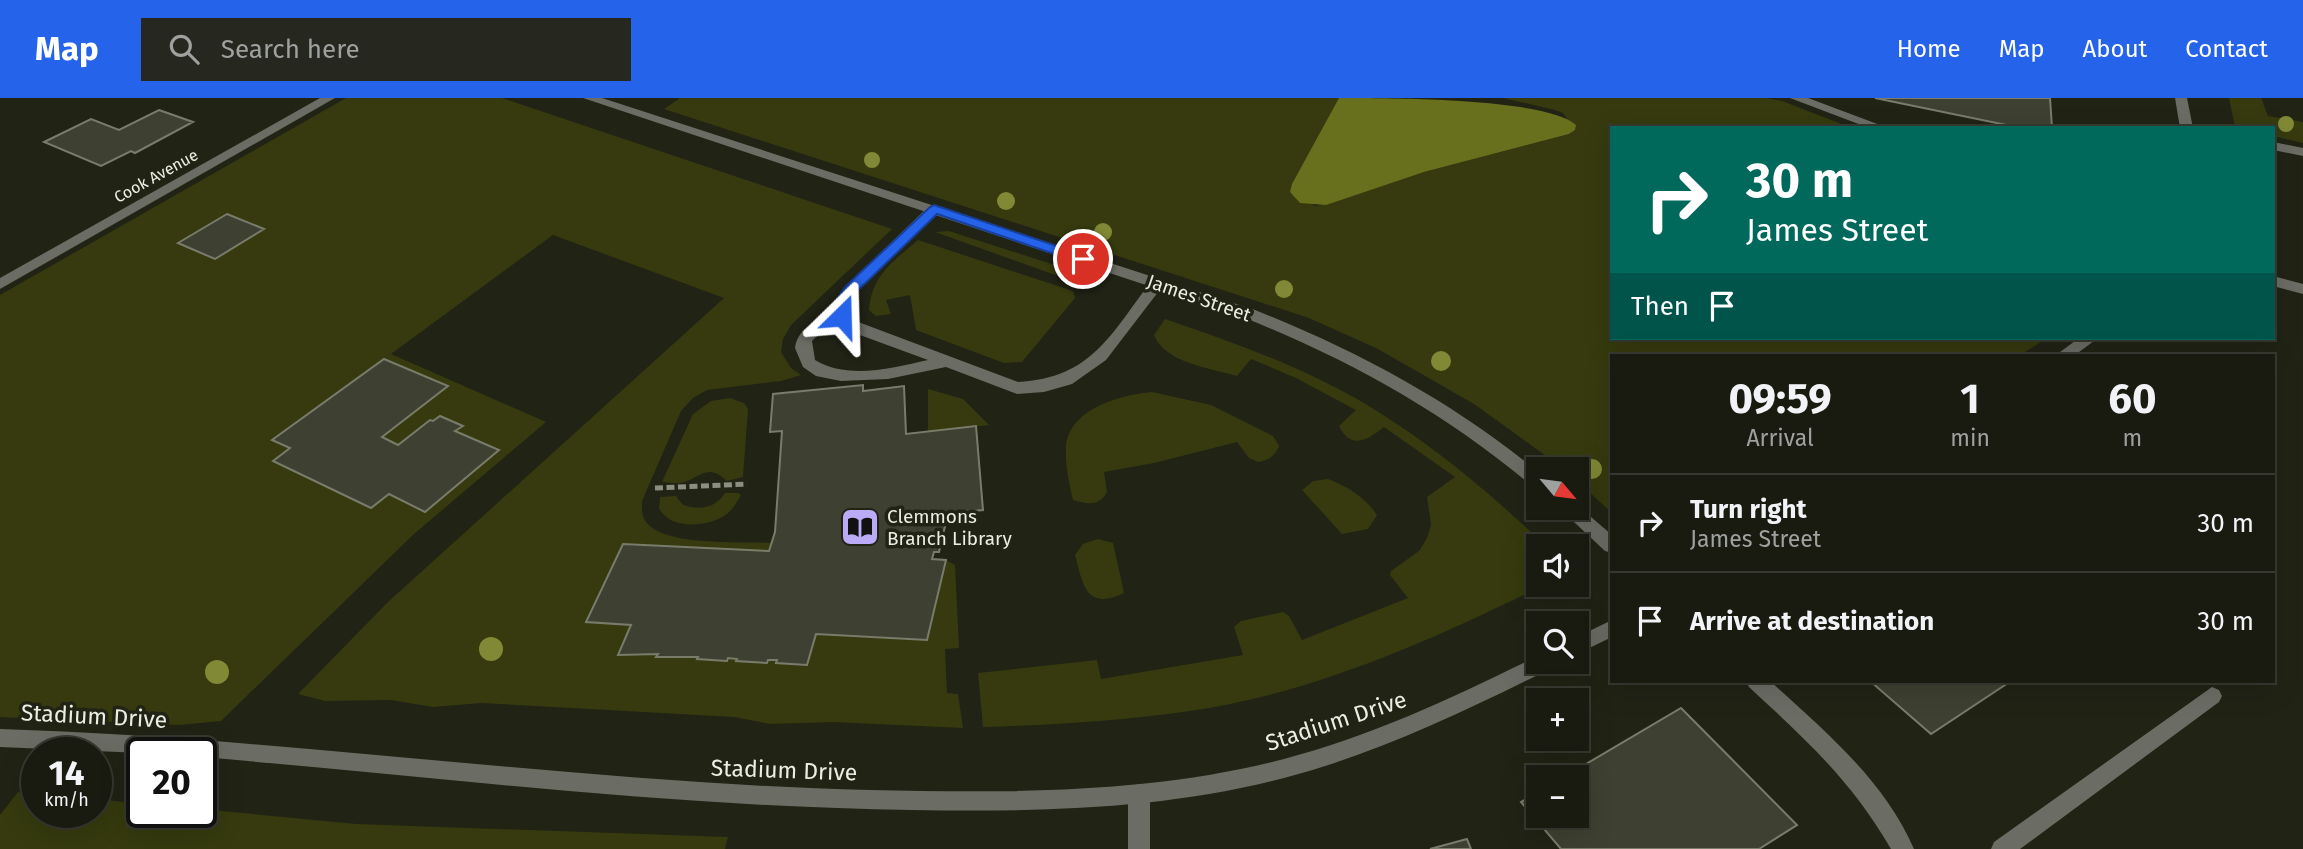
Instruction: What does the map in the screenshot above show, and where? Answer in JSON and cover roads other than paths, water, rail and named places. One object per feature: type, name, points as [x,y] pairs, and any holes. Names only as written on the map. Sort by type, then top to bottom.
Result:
[{"type":"street","name":"Cook Avenue","points":[[0,284],[329,98]]},
{"type":"street","name":"James Street","points":[[589,98],[934,209],[1272,323],[1363,363],[1452,416],[1496,446],[1526,471]]},
{"type":"street","points":[[1796,98],[1876,126]]},
{"type":"street","points":[[2181,98],[2187,126]]},
{"type":"street","points":[[2275,146],[2303,152]]},
{"type":"street","points":[[934,209],[850,290],[841,304],[842,316],[855,327],[1017,387],[1039,388],[1061,384],[1107,353],[1157,283]]},
{"type":"street","points":[[2275,282],[2303,289]]},
{"type":"street","points":[[842,316],[817,326],[802,345],[804,356],[824,372],[852,377],[945,362]]},
{"type":"street","points":[[2066,354],[2087,340]]},
{"type":"street","points":[[1582,520],[1610,544]]},
{"type":"street","points":[[1589,640],[1610,629]]},
{"type":"street","name":"Stadium Drive","points":[[0,738],[64,739],[255,753],[710,794],[954,803],[1139,794],[1246,777],[1335,753],[1439,714],[1526,671]]},
{"type":"street","points":[[1758,683],[1830,749],[1878,808],[1903,849]]},
{"type":"street","points":[[2003,849],[2212,696]]},
{"type":"street","points":[[1139,794],[1139,849]]},
{"type":"place","name":"Clemmons Branch Library","points":[[860,527]]}]
